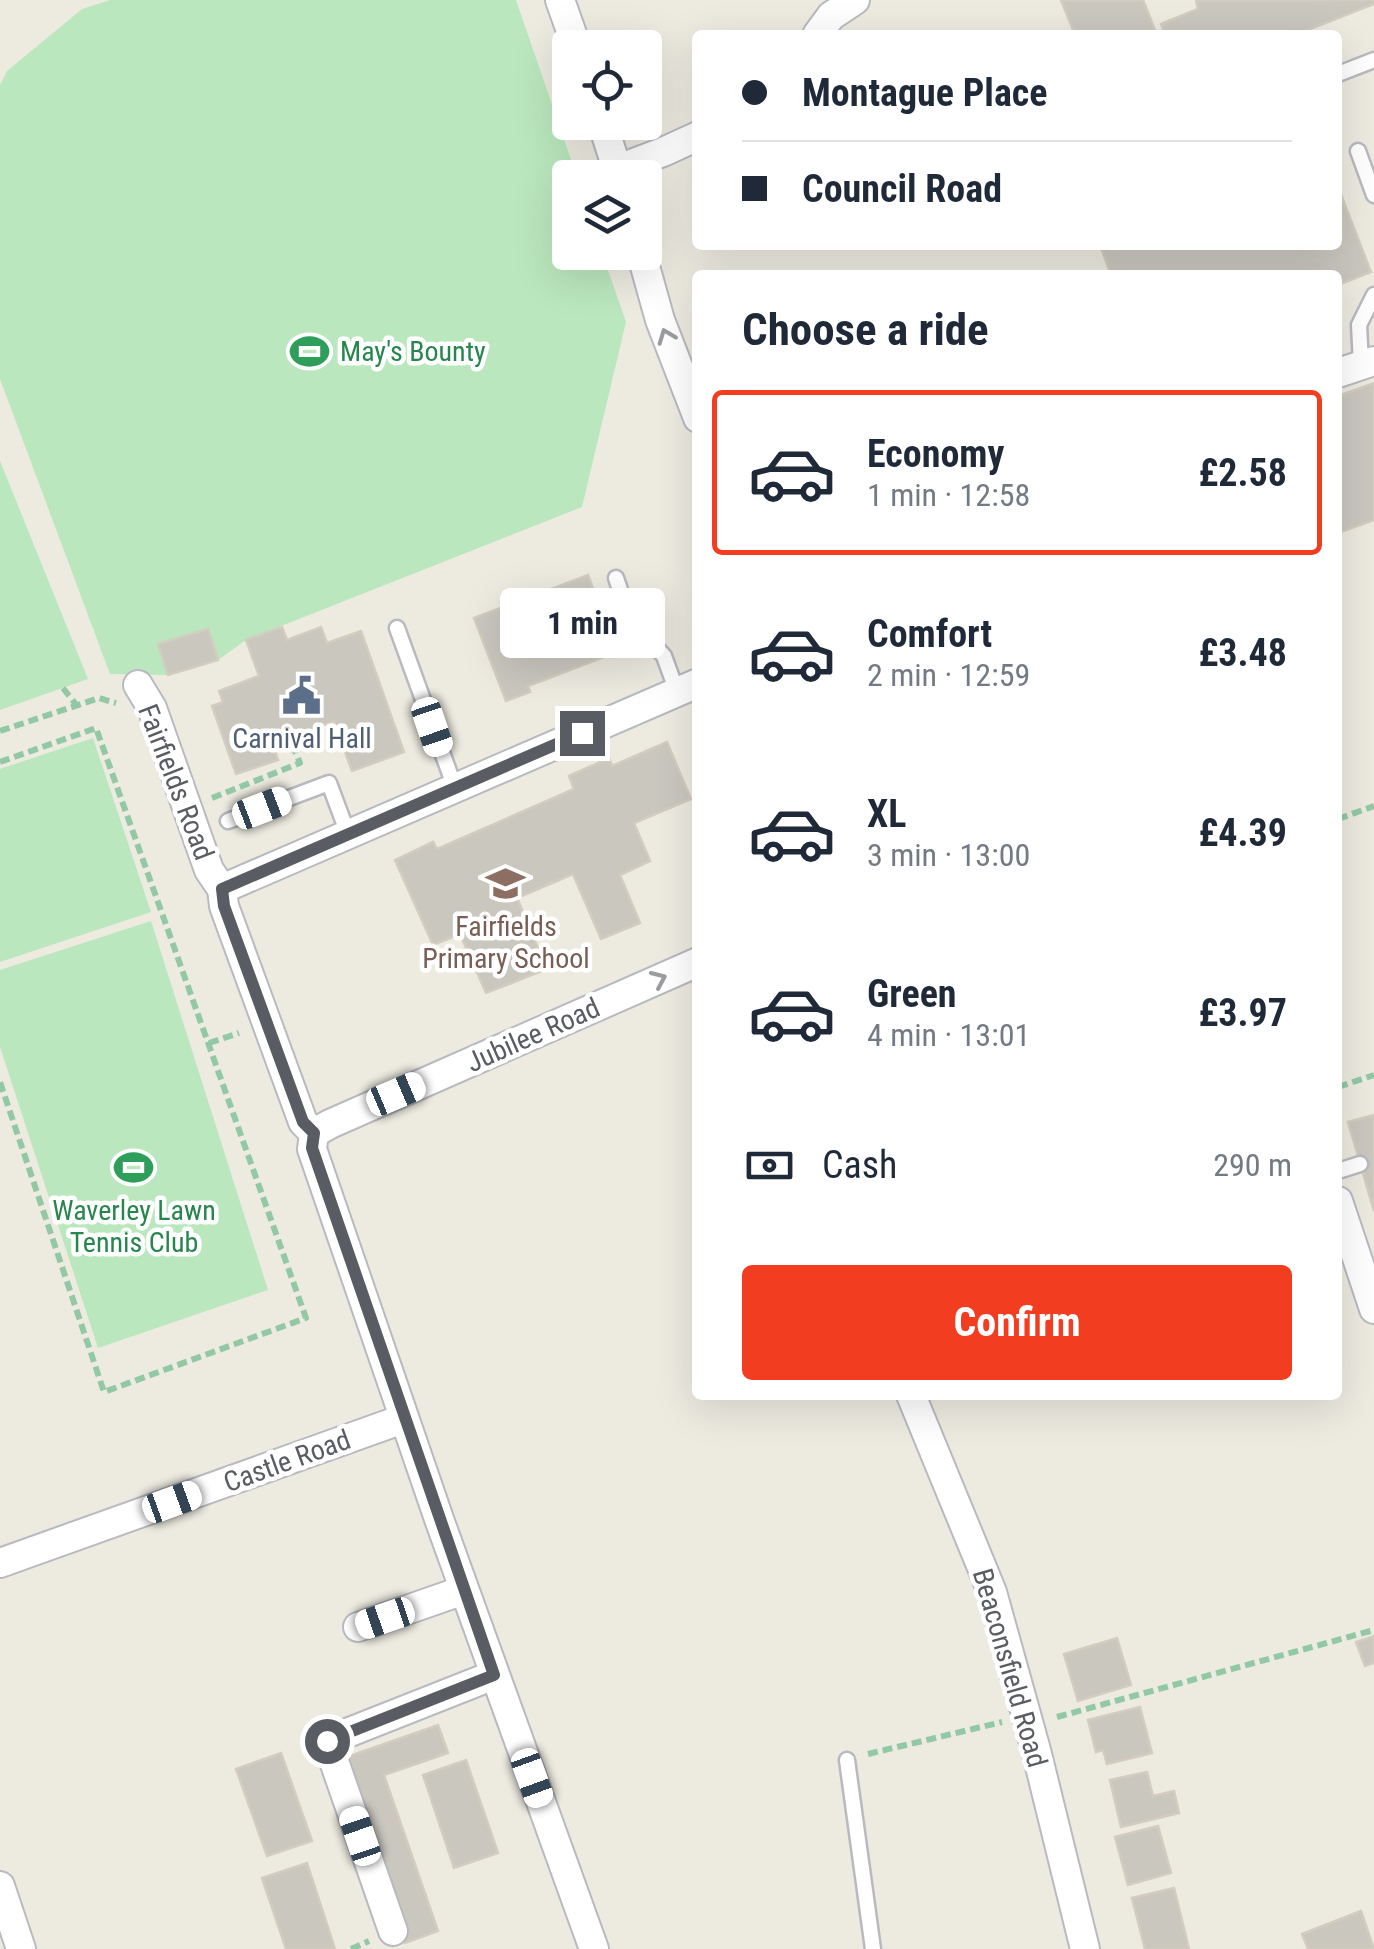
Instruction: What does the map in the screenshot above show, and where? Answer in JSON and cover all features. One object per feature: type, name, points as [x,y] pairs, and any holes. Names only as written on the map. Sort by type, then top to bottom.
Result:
[{"type":"street","points":[[560,0],[571,30]]},
{"type":"street","points":[[821,30],[831,16],[855,0]]},
{"type":"street","points":[[646,160],[692,139]]},
{"type":"street","points":[[646,270],[660,320],[692,403]]},
{"type":"street","points":[[222,889],[687,687]]},
{"type":"street","name":"Fairfields Road","points":[[145,696],[209,870],[222,889],[224,906],[303,1122],[314,1133],[312,1148],[404,1419],[594,1949]]},
{"type":"street","name":"Jubilee Road","points":[[314,1133],[692,965]]},
{"type":"street","points":[[1342,1213],[1374,1309]]},
{"type":"street","name":"Beaconsfield Road","points":[[913,1400],[992,1592],[1085,1949]]},
{"type":"street","name":"Castle Road","points":[[0,1563],[404,1419]]},
{"type":"street","points":[[358,1627],[464,1590]]},
{"type":"street","points":[[393,1931],[327,1741],[494,1675]]},
{"type":"street","points":[[0,1886],[21,1949]]},
{"type":"lane","points":[[1342,72],[1374,60]]},
{"type":"lane","points":[[1358,151],[1374,195]]},
{"type":"lane","points":[[1357,366],[1359,325],[1374,294]]},
{"type":"lane","points":[[616,578],[630,619],[687,687]]},
{"type":"lane","points":[[398,628],[454,788]]},
{"type":"lane","points":[[228,821],[329,783],[348,834]]},
{"type":"lane","points":[[1342,1170],[1360,1164]]},
{"type":"lane","points":[[847,1760],[873,1949]]},
{"type":"path","points":[[63,688],[78,707]]},
{"type":"path","points":[[0,731],[99,698],[123,705],[145,696]]},
{"type":"path","points":[[0,762],[96,728],[306,1318],[104,1392],[0,1082]]},
{"type":"path","points":[[207,800],[300,764],[290,736]]},
{"type":"path","points":[[1342,817],[1374,806]]},
{"type":"path","points":[[209,1042],[239,1033]]},
{"type":"path","points":[[1342,1086],[1374,1075]]},
{"type":"path","points":[[1053,1718],[1374,1630]]},
{"type":"path","points":[[847,1760],[1008,1720]]},
{"type":"green space","name":"May's Bounty","points":[[110,0],[516,0],[552,104],[552,140],[564,140],[571,160],[552,160],[552,270],[608,270],[626,322],[582,507],[246,640],[218,660],[168,675],[110,674],[0,379],[0,85],[7,71],[82,9]]},
{"type":"green space","points":[[0,461],[88,679],[0,710]]},
{"type":"green space","points":[[93,738],[151,912],[0,962],[0,769]]},
{"type":"green space","name":"Waverley Lawn Tennis Club","points":[[151,921],[268,1290],[98,1348],[0,1047],[0,970]]},
{"type":"building","points":[[1061,0],[1143,0],[1155,30],[1073,30]]},
{"type":"building","points":[[1196,0],[1374,0],[1374,4],[1308,30],[1163,30],[1161,24],[1198,9]]},
{"type":"building","points":[[1342,197],[1371,272],[1342,283],[1342,270],[1109,270],[1102,250],[1342,250]]},
{"type":"building","points":[[1374,383],[1374,520],[1342,532],[1342,395]]},
{"type":"building","points":[[588,575],[617,652],[528,686],[530,692],[506,701],[474,618]]},
{"type":"building","name":"Carnival Hall","points":[[282,627],[287,640],[321,627],[327,643],[361,631],[404,752],[352,771],[334,721],[272,743],[278,760],[236,774],[212,706],[223,702],[219,691],[259,676],[246,640]]},
{"type":"building","points":[[208,629],[218,660],[168,675],[158,644]]},
{"type":"building","name":"Fairfields Primary School","points":[[667,742],[691,799],[634,823],[650,861],[620,875],[640,923],[601,939],[573,874],[517,898],[547,969],[486,993],[460,934],[433,945],[395,860],[433,842],[437,849],[574,789],[569,776],[609,758],[612,766]]},
{"type":"building","points":[[1374,1115],[1374,1211],[1348,1122]]},
{"type":"building","points":[[1374,1636],[1374,1663],[1365,1666],[1356,1642]]},
{"type":"building","points":[[1117,1638],[1131,1685],[1078,1701],[1064,1654]]},
{"type":"building","points":[[1140,1707],[1152,1753],[1107,1764],[1103,1750],[1096,1752],[1088,1720]]},
{"type":"building","points":[[438,1725],[448,1753],[384,1775],[438,1931],[405,1943],[341,1759]]},
{"type":"building","points":[[281,1753],[312,1841],[267,1856],[236,1769]]},
{"type":"building","points":[[466,1760],[498,1853],[454,1868],[423,1775]]},
{"type":"building","points":[[1147,1772],[1153,1796],[1174,1791],[1179,1813],[1121,1827],[1110,1780]]},
{"type":"building","points":[[1158,1826],[1171,1873],[1128,1885],[1115,1837]]},
{"type":"building","points":[[307,1863],[335,1949],[286,1949],[262,1878]]},
{"type":"building","points":[[1174,1888],[1189,1949],[1145,1949],[1132,1898]]},
{"type":"building","points":[[1361,1911],[1374,1949],[1308,1949],[1302,1934]]},
{"type":"place","name":"May's Bounty","points":[[310,351]]},
{"type":"place","name":"Carnival Hall","points":[[302,696]]},
{"type":"place","name":"Fairfields Primary School","points":[[506,883]]},
{"type":"place","name":"Waverley Lawn Tennis Club","points":[[134,1168]]},
{"type":"route","points":[[327,1741],[494,1675],[312,1148],[314,1133],[303,1122],[224,906],[222,889],[582,733]]}]
